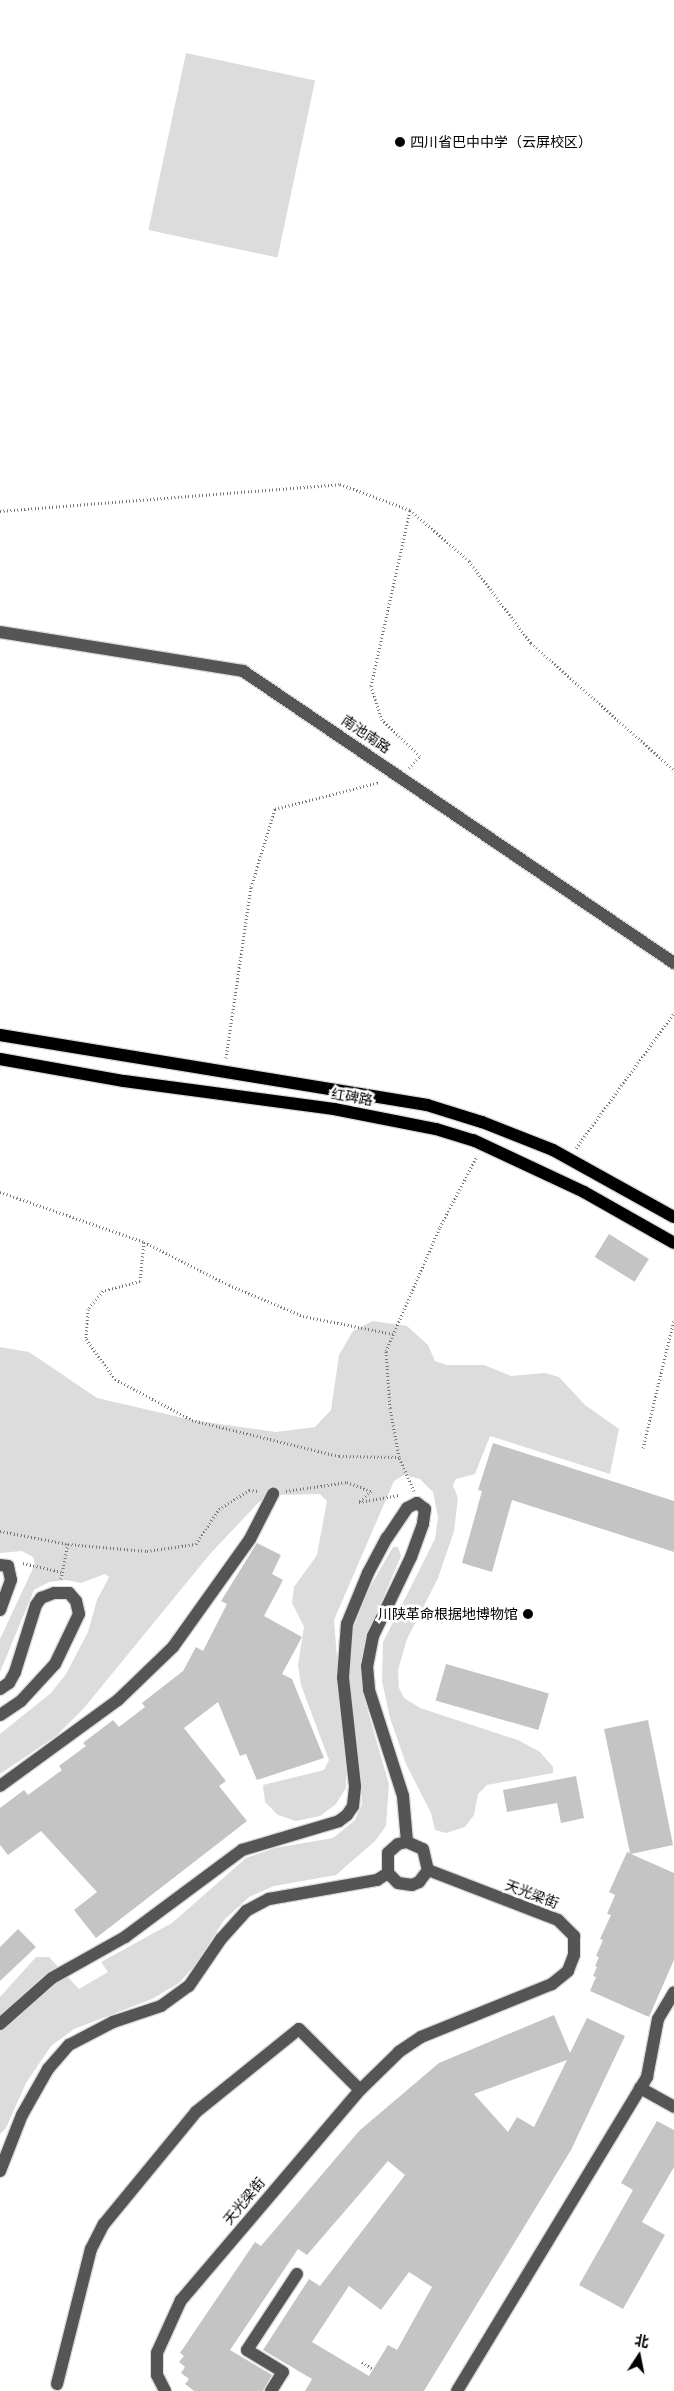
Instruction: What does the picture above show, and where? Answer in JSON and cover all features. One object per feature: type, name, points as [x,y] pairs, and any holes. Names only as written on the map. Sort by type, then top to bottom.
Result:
[{"type":"main road","points":[[0,1035],[427,1105],[482,1122],[568,1158],[674,1217]]},
{"type":"main road","name":"红碑路","points":[[0,1059],[124,1082],[391,1118],[482,1144],[584,1192],[674,1243]]},
{"type":"street","name":"南池南路","points":[[0,632],[243,671],[674,963]]},
{"type":"street","points":[[0,1786],[118,1700],[173,1646],[250,1539],[273,1494]]},
{"type":"street","points":[[0,2024],[52,1978],[125,1937],[242,1850],[338,1821],[347,1815],[354,1806],[355,1786],[343,1678],[347,1624],[368,1573],[387,1538],[408,1508],[417,1504],[425,1509],[423,1524],[411,1557],[373,1636],[367,1666],[369,1690],[403,1796],[407,1842]]},
{"type":"street","points":[[0,1565],[8,1566],[11,1580],[0,1610]]},
{"type":"street","points":[[0,1689],[9,1683],[15,1672],[36,1605],[41,1598],[60,1593],[69,1593],[76,1601],[79,1614],[74,1628],[41,1681],[0,1715]]},
{"type":"street","points":[[407,1842],[423,1849],[427,1855],[428,1870],[419,1882],[412,1884],[398,1883],[388,1873],[388,1854],[398,1844],[407,1842]]},
{"type":"street","name":"天光梁街","points":[[165,2391],[157,2374],[157,2353],[181,2300],[360,2090],[399,2052],[421,2037],[552,1984],[568,1971],[574,1955],[574,1936],[558,1920],[428,1870]]},
{"type":"street","points":[[0,2170],[22,2115],[48,2069],[69,2044],[113,2022],[161,2006],[189,1986],[222,1938],[246,1911],[269,1899],[377,1880],[388,1873]]},
{"type":"street","points":[[457,2391],[647,2077],[658,2019],[674,1992]]},
{"type":"street","points":[[58,2384],[91,2249],[100,2232],[196,2112],[299,2029],[360,2090]]},
{"type":"street","points":[[640,2088],[674,2107]]},
{"type":"street","points":[[271,2391],[283,2372],[247,2350],[297,2274]]},
{"type":"path","points":[[0,511],[340,484],[410,510],[469,561],[531,643],[674,770]]},
{"type":"path","points":[[224,1072],[251,887],[275,809],[402,777],[420,756],[382,720],[371,686],[410,510]]},
{"type":"path","points":[[568,1158],[674,1013]]},
{"type":"path","points":[[417,1504],[413,1487],[400,1457],[390,1408],[386,1351],[440,1227],[471,1171],[482,1144]]},
{"type":"path","points":[[0,1192],[144,1242],[229,1285],[303,1316],[393,1334]]},
{"type":"path","points":[[144,1242],[140,1282],[103,1291],[88,1309],[86,1339],[115,1379],[192,1420],[339,1456],[400,1457]]},
{"type":"path","points":[[643,1448],[674,1320]]},
{"type":"path","points":[[0,1531],[68,1544],[147,1551],[196,1544],[219,1509],[249,1490],[273,1494],[298,1487],[347,1482],[371,1491],[359,1502],[402,1494],[413,1487]]},
{"type":"path","points":[[60,1593],[68,1544]]},
{"type":"path","points":[[18,1562],[62,1572]]},
{"type":"path","points":[[362,2362],[373,2369]]},
{"type":"shaded area","points":[[186,53],[315,80],[277,257],[148,230]]},
{"type":"shaded area","points":[[373,1321],[407,1326],[428,1345],[435,1361],[447,1365],[484,1365],[511,1376],[545,1373],[559,1377],[585,1405],[619,1429],[610,1474],[490,1436],[475,1474],[456,1479],[453,1485],[458,1498],[454,1531],[438,1578],[407,1639],[398,1670],[399,1688],[404,1698],[420,1708],[518,1740],[540,1752],[553,1767],[553,1773],[487,1785],[478,1794],[474,1815],[465,1827],[446,1833],[435,1830],[431,1813],[406,1764],[390,1718],[382,1681],[383,1642],[435,1539],[438,1517],[433,1492],[420,1479],[404,1475],[394,1481],[334,1620],[346,1788],[336,1804],[320,1816],[296,1821],[278,1815],[265,1802],[263,1785],[324,1770],[329,1760],[301,1685],[298,1665],[304,1627],[292,1603],[294,1587],[317,1555],[327,1501],[320,1494],[281,1495],[259,1502],[210,1554],[84,1708],[56,1736],[0,1774],[0,1734],[51,1693],[66,1674],[88,1632],[97,1600],[109,1577],[105,1574],[81,1583],[66,1580],[49,1582],[34,1590],[0,1672],[0,1639],[35,1564],[33,1557],[22,1551],[0,1553],[0,1347],[29,1352],[97,1398],[192,1420],[276,1432],[315,1427],[331,1410],[339,1355],[353,1331]]},
{"type":"shaded area","points":[[393,1547],[398,1547],[401,1556],[368,1633],[361,1662],[362,1691],[389,1784],[386,1826],[375,1841],[336,1875],[274,1886],[249,1897],[224,1920],[195,1965],[179,1983],[152,1999],[74,2029],[51,2046],[26,2083],[6,2128],[0,2134],[0,1997],[36,1957],[49,1957],[79,1989],[108,1972],[101,1962],[172,1923],[246,1858],[275,1848],[333,1838],[355,1820],[362,1804],[347,1664],[351,1633],[370,1587]]},
{"type":"building","points":[[609,1234],[649,1259],[635,1282],[595,1257]]},
{"type":"building","points":[[493,1443],[674,1501],[674,1552],[512,1500],[492,1572],[462,1563],[482,1491],[478,1490]]},
{"type":"building","points":[[257,1543],[281,1555],[272,1574],[283,1580],[264,1616],[302,1637],[282,1674],[292,1679],[324,1758],[257,1780],[246,1754],[240,1756],[218,1702],[184,1728],[226,1781],[219,1786],[247,1821],[96,1938],[74,1910],[97,1892],[41,1831],[8,1855],[0,1845],[0,1808],[24,1790],[28,1795],[62,1770],[59,1766],[86,1746],[83,1743],[113,1720],[119,1727],[145,1707],[142,1703],[183,1671],[196,1647],[203,1651],[227,1604],[221,1601]]},
{"type":"building","points":[[446,1664],[549,1693],[538,1730],[436,1701]]},
{"type":"building","points":[[648,1720],[673,1845],[631,1854],[674,1873],[674,1960],[649,2017],[590,1991],[596,1977],[593,1976],[599,1957],[596,1956],[603,1940],[600,1939],[611,1915],[607,1914],[615,1895],[609,1892],[627,1852],[630,1853],[604,1729]]},
{"type":"building","points":[[576,1776],[584,1818],[561,1823],[557,1803],[507,1812],[503,1790]]},
{"type":"building","points":[[18,1929],[36,1947],[0,1981],[0,1947]]},
{"type":"building","points":[[554,2015],[570,2053],[587,2018],[625,2036],[571,2150],[424,2391],[305,2391],[312,2379],[263,2350],[309,2279],[320,2286],[405,2175],[388,2161],[307,2255],[298,2249],[230,2350],[272,2375],[263,2391],[194,2391],[185,2384],[189,2379],[181,2373],[185,2367],[179,2362],[184,2356],[180,2353],[255,2242],[261,2246],[359,2131],[439,2063]],"holes":[[[567,2060],[534,2127],[517,2117],[508,2132],[474,2094]],[[409,2272],[432,2287],[397,2350],[388,2345],[369,2376],[312,2342],[349,2286],[381,2310]]]},
{"type":"building","points":[[657,2121],[674,2130],[674,2167],[642,2222],[665,2235],[623,2309],[579,2285],[633,2190],[621,2183]]},
{"type":"place","name":"四川省巴中中学（云屏校区）","points":[[400,142]]},
{"type":"place","name":"川陕革命根据地博物馆","points":[[528,1614]]}]
